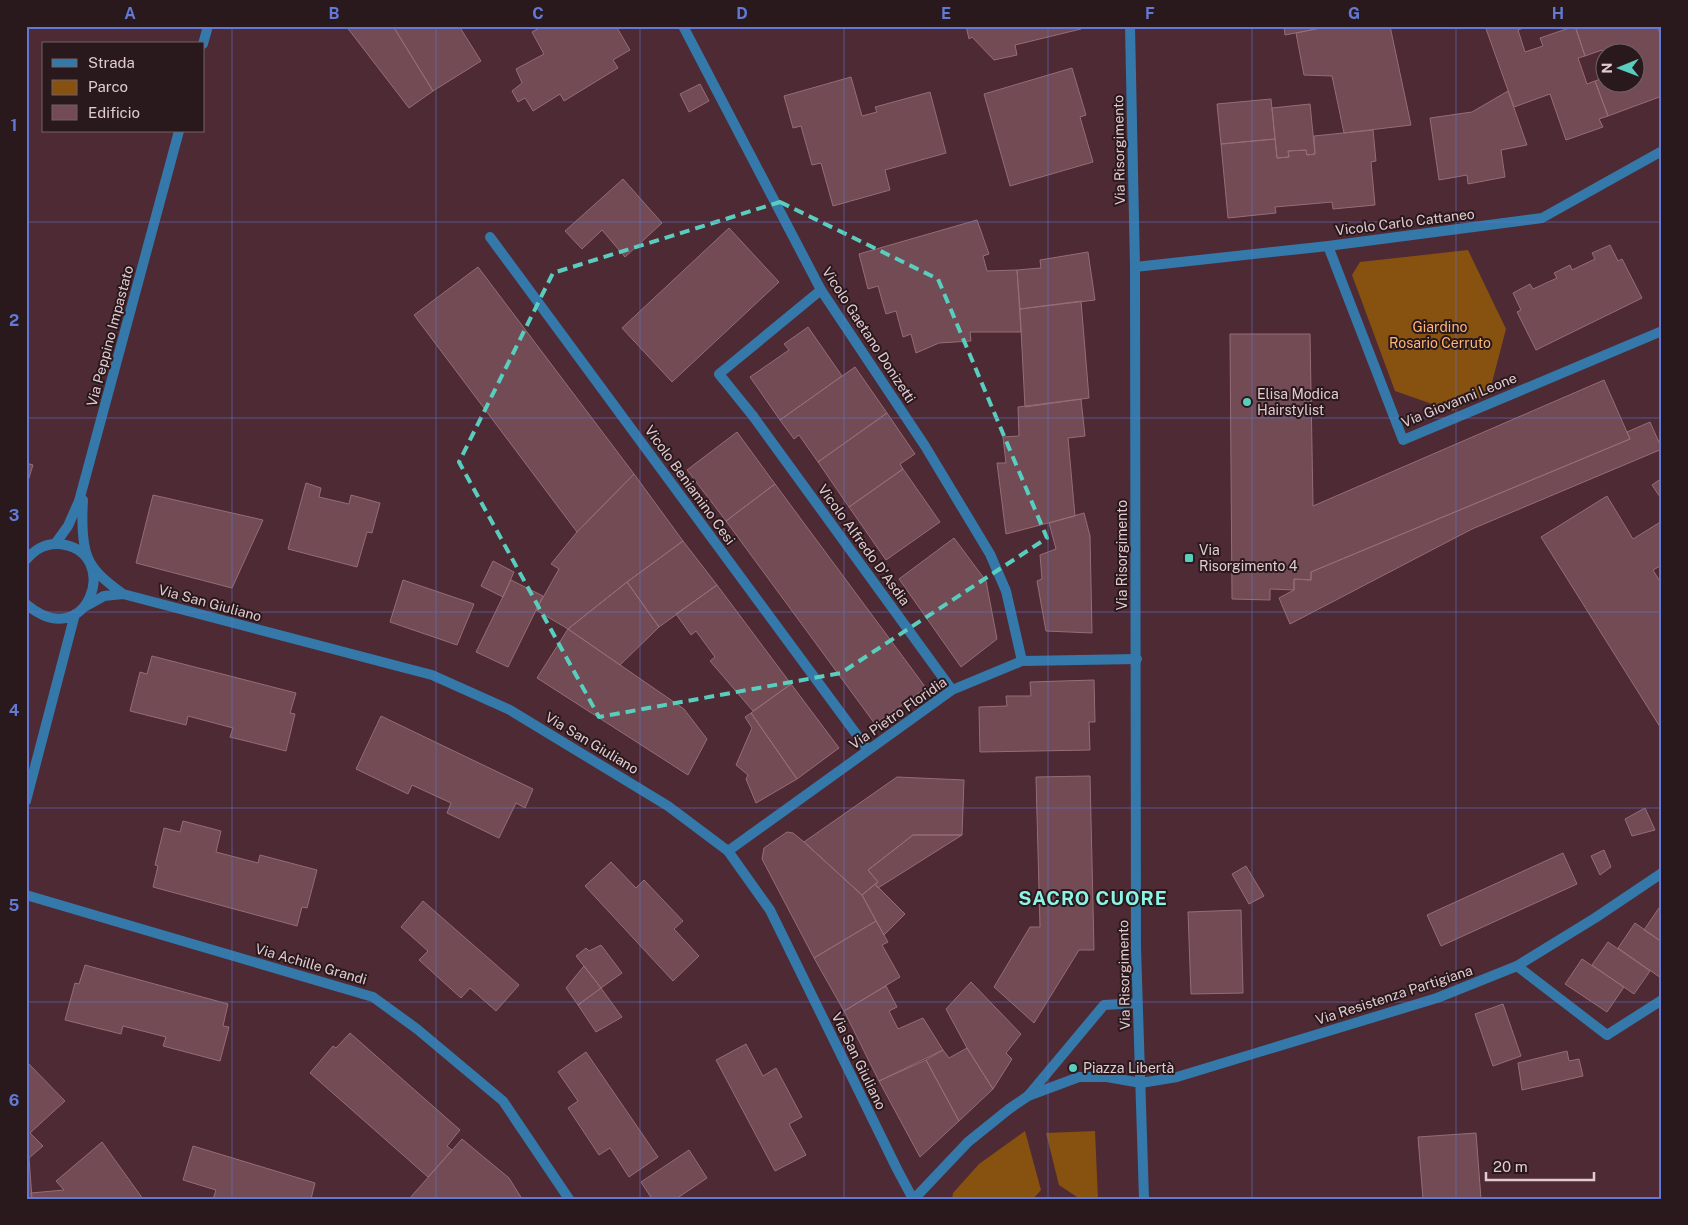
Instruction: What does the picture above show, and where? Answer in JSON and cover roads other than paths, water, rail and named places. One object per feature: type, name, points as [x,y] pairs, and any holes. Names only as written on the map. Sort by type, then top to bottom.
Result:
[{"type":"street","points":[[204,42],[208,26]]},
{"type":"street","name":"Vicolo Gaetano Donizetti","points":[[683,26],[820,290],[924,446],[990,554],[1006,591],[1022,661]]},
{"type":"street","name":"Via Risorgimento","points":[[1130,26],[1135,267],[1137,1003],[1144,1199]]},
{"type":"street","name":"Via Peppino Impastato","points":[[55,544],[68,526],[80,501],[179,132]]},
{"type":"street","name":"Vicolo Carlo Cattaneo","points":[[1135,267],[1328,246],[1542,218],[1662,151]]},
{"type":"street","name":"Vicolo Beniamino Cesi","points":[[490,237],[868,750]]},
{"type":"street","name":"Via Giovanni Leone","points":[[1328,246],[1403,440],[1662,331]]},
{"type":"street","name":"Vicolo Alfredo D'Asdia","points":[[820,290],[719,374],[753,416],[952,690]]},
{"type":"street","points":[[83,487],[82,518],[84,539],[93,572],[94,585],[91,597],[84,607]]},
{"type":"street","points":[[26,560],[42,546],[68,545],[80,552],[103,578],[123,594]]},
{"type":"street","name":"Via San Giuliano","points":[[75,614],[104,596],[123,594],[432,675],[510,710],[668,806],[728,851],[770,910],[897,1169],[914,1199]]},
{"type":"street","points":[[26,604],[48,618],[62,619],[75,614]]},
{"type":"street","points":[[26,801],[75,614]]},
{"type":"street","name":"Via Pietro Floridia","points":[[728,851],[952,690],[1022,661],[1137,659]]},
{"type":"street","name":"Via Resistenza Partigiana","points":[[1140,1083],[1177,1076],[1437,998],[1517,966],[1595,918],[1662,873]]},
{"type":"street","name":"Via Achille Grandi","points":[[26,895],[373,997],[417,1029],[503,1101],[569,1199]]},
{"type":"street","points":[[1517,966],[1607,1035],[1662,1000]]},
{"type":"street","points":[[1028,1096],[1104,1005],[1137,1003]]},
{"type":"street","points":[[914,1199],[968,1142],[1028,1096],[1079,1077],[1108,1077],[1140,1083]]},
{"type":"place","name":"Elisa Modica Hairstylist","points":[[1247,402]]},
{"type":"place","name":"Via Risorgimento 4","points":[[1189,558]]},
{"type":"place","name":"Piazza Libertà","points":[[1073,1068]]},
{"type":"district","name":"SACRO CUORE","points":[[1093,898]]},
{"type":"park label","name":"Giardino Rosario Cerruto","points":[[1440,336]]}]
